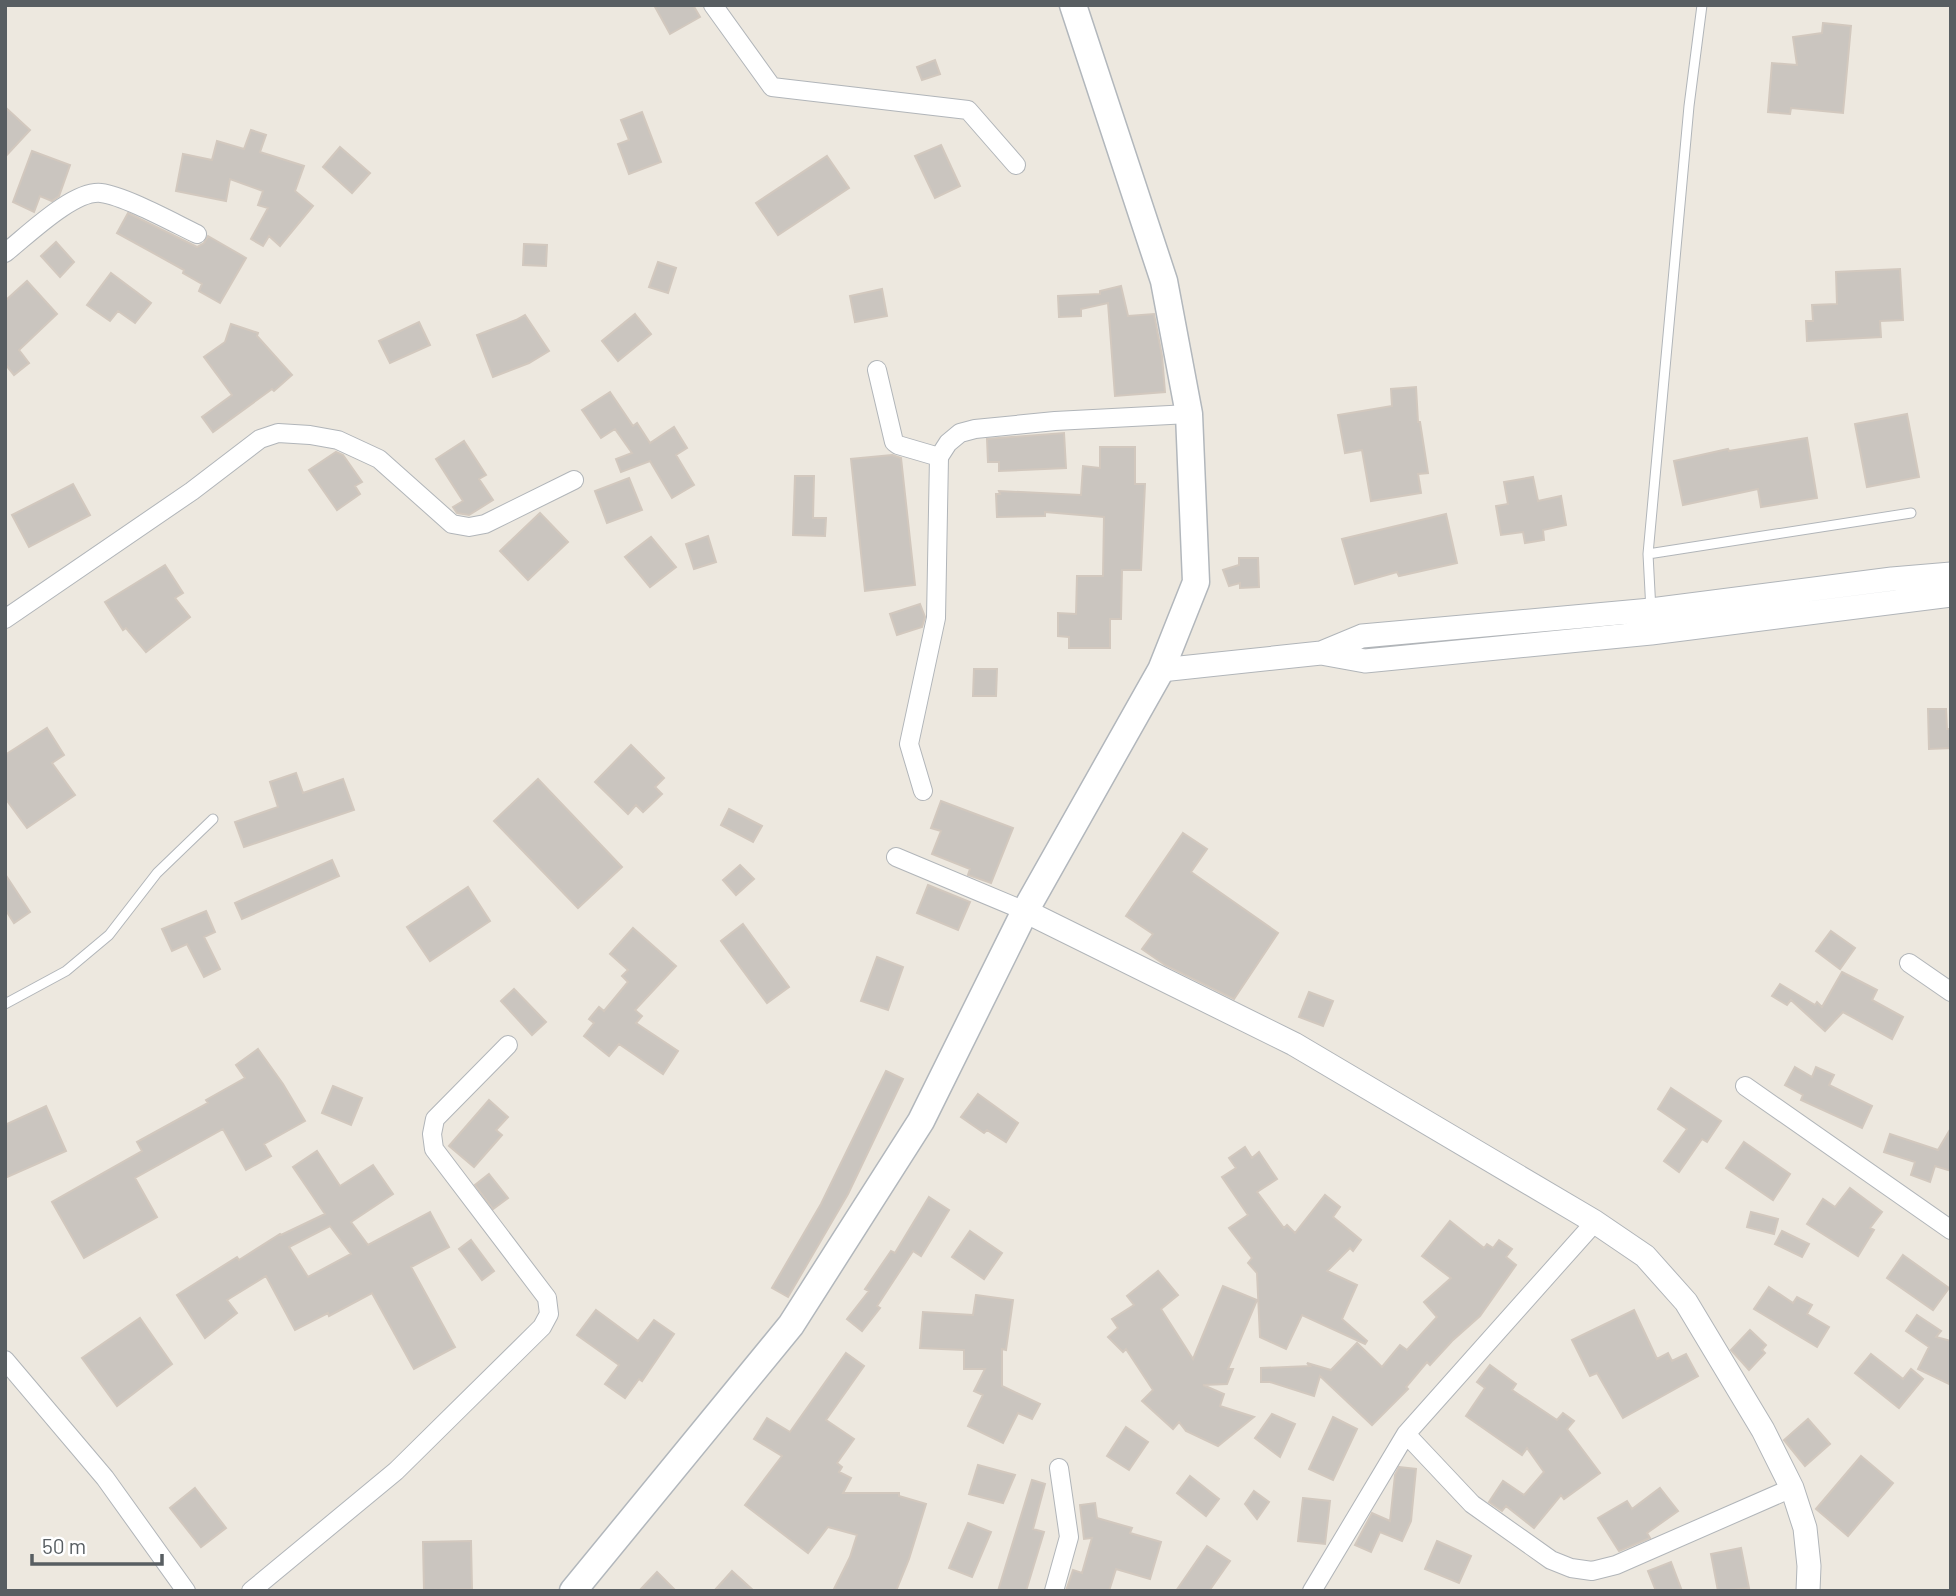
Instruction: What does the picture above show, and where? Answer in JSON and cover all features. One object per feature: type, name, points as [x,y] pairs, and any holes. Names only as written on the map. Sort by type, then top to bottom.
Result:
[{"type":"main road","points":[[573,1591],[791,1325],[921,1121],[1025,911],[1161,670],[1196,582],[1189,414],[1164,281],[1073,5]]},
{"type":"street","points":[[713,5],[772,87],[968,110],[1016,165]]},
{"type":"street","points":[[5,253],[82,196],[99,192],[117,197],[197,234]]},
{"type":"street","points":[[877,370],[894,442],[939,457]]},
{"type":"street","points":[[923,790],[909,744],[936,618],[939,457],[948,443],[960,433],[975,429],[1055,421],[1189,414]]},
{"type":"street","points":[[5,619],[192,491],[260,439],[278,433],[338,440],[379,459],[452,524],[470,527],[485,524],[574,480]]},
{"type":"street","points":[[1321,653],[1362,636],[1651,610],[1951,574]]},
{"type":"street","points":[[1161,670],[1321,653],[1366,661],[1651,634],[1951,595]]},
{"type":"street","points":[[897,857],[1025,911],[1294,1044],[1595,1222],[1645,1256],[1686,1302],[1763,1430],[1792,1488],[1805,1528],[1809,1566],[1808,1591]]},
{"type":"street","points":[[1909,963],[1951,992]]},
{"type":"street","points":[[251,1591],[396,1471],[542,1327],[549,1314],[547,1298],[434,1149],[432,1134],[435,1119],[508,1045]]},
{"type":"street","points":[[1745,1086],[1951,1230]]},
{"type":"street","points":[[1312,1591],[1406,1434],[1595,1222]]},
{"type":"street","points":[[5,1360],[105,1478],[186,1591]]},
{"type":"street","points":[[1406,1434],[1472,1504],[1551,1560],[1571,1568],[1592,1571],[1616,1565],[1792,1488]]},
{"type":"street","points":[[1054,1591],[1069,1536],[1059,1468]]},
{"type":"lane","points":[[1651,634],[1647,554],[1689,106],[1702,5]]},
{"type":"lane","points":[[1647,554],[1911,513]]},
{"type":"lane","points":[[5,1004],[65,971],[110,935],[157,873],[213,819]]},
{"type":"building","points":[[654,5],[693,5],[700,17],[670,34]]},
{"type":"building","points":[[1823,23],[1851,26],[1843,113],[1791,108],[1790,114],[1768,112],[1772,63],[1797,65],[1793,37],[1822,33]]},
{"type":"building","points":[[935,60],[940,74],[922,80],[917,67]]},
{"type":"building","points":[[5,107],[30,130],[5,157]]},
{"type":"building","points":[[642,112],[661,162],[629,174],[618,144],[629,140],[621,120]]},
{"type":"building","points":[[251,130],[266,135],[260,152],[304,166],[295,191],[313,206],[280,246],[269,236],[263,246],[251,239],[268,208],[258,205],[263,191],[230,179],[226,201],[176,191],[183,154],[212,160],[217,141],[244,149]]},
{"type":"building","points":[[941,145],[960,186],[935,198],[915,156]]},
{"type":"building","points":[[340,147],[370,173],[352,193],[323,167]]},
{"type":"building","points":[[32,151],[70,165],[59,196],[52,201],[40,196],[34,212],[13,202]]},
{"type":"building","points":[[827,156],[849,188],[778,235],[756,203]]},
{"type":"building","points":[[128,213],[197,247],[204,243],[208,236],[246,258],[220,303],[199,291],[202,284],[183,273],[184,270],[117,233]]},
{"type":"building","points":[[56,242],[74,262],[60,277],[41,256]]},
{"type":"building","points":[[524,244],[547,245],[546,266],[523,265]]},
{"type":"building","points":[[658,262],[676,268],[668,293],[649,287]]},
{"type":"building","points":[[1900,269],[1903,320],[1880,321],[1881,337],[1807,341],[1806,321],[1813,321],[1812,305],[1837,304],[1836,272]]},
{"type":"building","points":[[111,273],[151,303],[135,323],[118,311],[110,321],[87,305]]},
{"type":"building","points":[[27,281],[57,314],[19,350],[29,363],[14,375],[5,364],[5,301]]},
{"type":"building","points":[[1121,286],[1128,316],[1154,314],[1165,392],[1115,396],[1108,303],[1081,309],[1081,316],[1059,317],[1058,296],[1100,294],[1100,291]]},
{"type":"building","points":[[882,289],[887,316],[855,322],[850,296]]},
{"type":"building","points":[[635,314],[651,334],[618,361],[602,341]]},
{"type":"building","points":[[525,315],[549,351],[529,363],[493,377],[477,335]]},
{"type":"building","points":[[419,322],[430,345],[390,363],[379,341]]},
{"type":"building","points":[[231,324],[258,333],[257,336],[292,375],[274,391],[272,389],[213,432],[202,417],[232,395],[204,357],[225,342]]},
{"type":"building","points":[[1416,387],[1418,422],[1428,473],[1418,474],[1421,493],[1371,501],[1362,450],[1345,453],[1338,415],[1392,406],[1391,389]]},
{"type":"building","points":[[610,392],[633,426],[637,423],[650,443],[674,427],[687,448],[676,455],[694,485],[672,498],[650,461],[621,472],[616,459],[632,453],[615,429],[601,438],[582,410]]},
{"type":"building","points":[[1907,414],[1919,477],[1867,487],[1855,424]]},
{"type":"building","points":[[1064,433],[1066,468],[999,471],[999,462],[988,462],[987,439]]},
{"type":"building","points":[[1807,438],[1817,498],[1761,507],[1758,489],[1683,505],[1674,461],[1728,449],[1729,451]]},
{"type":"building","points":[[464,441],[486,475],[479,479],[493,500],[469,515],[457,513],[453,507],[463,501],[436,459]]},
{"type":"building","points":[[1100,447],[1135,447],[1135,484],[1145,484],[1141,570],[1122,570],[1121,619],[1110,619],[1110,648],[1069,648],[1069,637],[1058,636],[1058,613],[1076,614],[1077,576],[1103,576],[1104,517],[1045,512],[1045,516],[997,517],[996,494],[1000,494],[999,491],[1081,495],[1083,466],[1100,468]]},
{"type":"building","points":[[336,452],[343,455],[362,482],[355,486],[360,494],[337,510],[309,470]]},
{"type":"building","points":[[892,455],[901,458],[915,585],[865,591],[851,459]]},
{"type":"building","points":[[795,476],[814,476],[813,518],[826,518],[825,536],[793,535]]},
{"type":"building","points":[[1533,477],[1538,501],[1561,496],[1566,525],[1543,530],[1544,540],[1525,543],[1523,532],[1501,535],[1496,506],[1508,504],[1504,482]]},
{"type":"building","points":[[629,478],[642,510],[607,523],[595,491]]},
{"type":"building","points":[[73,484],[90,515],[29,547],[12,515]]},
{"type":"building","points":[[540,513],[568,542],[528,580],[500,551]]},
{"type":"building","points":[[1446,514],[1457,563],[1399,576],[1397,572],[1355,584],[1342,539]]},
{"type":"building","points":[[708,536],[716,562],[694,569],[686,544]]},
{"type":"building","points":[[651,537],[676,567],[650,587],[625,557]]},
{"type":"building","points":[[1239,558],[1258,558],[1259,587],[1240,588],[1240,583],[1229,586],[1223,570],[1239,565]]},
{"type":"building","points":[[165,565],[183,593],[175,598],[190,617],[146,652],[126,628],[123,630],[105,602]]},
{"type":"building","points":[[920,604],[925,617],[922,627],[897,635],[890,614]]},
{"type":"building","points":[[974,669],[997,669],[996,696],[973,696]]},
{"type":"building","points":[[1928,709],[1946,709],[1947,729],[1951,729],[1951,748],[1929,749]]},
{"type":"building","points":[[47,728],[64,755],[52,763],[75,795],[27,828],[5,798],[5,755]]},
{"type":"building","points":[[631,745],[664,778],[655,787],[662,794],[643,812],[636,805],[628,814],[595,782]]},
{"type":"building","points":[[296,773],[303,793],[343,779],[354,810],[244,847],[235,822],[278,807],[270,782]]},
{"type":"building","points":[[538,779],[622,867],[578,908],[494,821]]},
{"type":"building","points":[[941,801],[1013,828],[991,883],[968,875],[970,869],[932,854],[941,831],[931,828]]},
{"type":"building","points":[[729,809],[762,826],[753,842],[721,825]]},
{"type":"building","points":[[1183,833],[1207,849],[1191,872],[1278,933],[1234,999],[1165,965],[1142,949],[1153,934],[1126,916]]},
{"type":"building","points":[[332,860],[339,876],[242,919],[235,903]]},
{"type":"building","points":[[740,865],[754,879],[736,895],[723,880]]},
{"type":"building","points":[[5,874],[30,912],[14,923],[5,909]]},
{"type":"building","points":[[928,885],[970,902],[958,930],[917,913]]},
{"type":"building","points":[[468,887],[490,921],[430,961],[407,927]]},
{"type":"building","points":[[206,911],[215,932],[204,937],[220,969],[204,977],[187,944],[172,951],[162,929]]},
{"type":"building","points":[[743,924],[789,987],[767,1003],[721,941]]},
{"type":"building","points":[[633,928],[676,966],[635,1010],[642,1016],[636,1023],[678,1051],[663,1074],[619,1044],[609,1056],[584,1036],[594,1023],[589,1019],[599,1007],[604,1011],[628,982],[622,976],[628,970],[610,954]]},
{"type":"building","points":[[1831,931],[1855,948],[1840,969],[1816,951]]},
{"type":"building","points":[[877,957],[903,967],[888,1010],[861,1001]]},
{"type":"building","points":[[1842,972],[1877,990],[1872,1000],[1903,1017],[1892,1039],[1843,1012],[1825,1031],[1791,1000],[1787,1005],[1772,996],[1780,984],[1822,1007]]},
{"type":"building","points":[[514,989],[546,1022],[532,1035],[501,1001]]},
{"type":"building","points":[[1309,992],[1333,1001],[1323,1026],[1299,1017]]},
{"type":"building","points":[[258,1049],[305,1121],[264,1144],[271,1156],[246,1170],[223,1129],[135,1178],[157,1217],[84,1258],[52,1202],[142,1151],[137,1142],[208,1103],[206,1100],[245,1078],[236,1065]]},
{"type":"building","points":[[1795,1067],[1812,1077],[1816,1067],[1834,1075],[1829,1085],[1872,1106],[1862,1128],[1801,1100],[1803,1095],[1785,1085]]},
{"type":"building","points":[[886,1071],[903,1079],[848,1194],[788,1297],[772,1288],[821,1204]]},
{"type":"building","points":[[333,1086],[362,1098],[351,1125],[322,1113]]},
{"type":"building","points":[[1671,1088],[1721,1121],[1707,1142],[1702,1139],[1679,1172],[1664,1161],[1687,1129],[1658,1109]]},
{"type":"building","points":[[978,1094],[1018,1123],[1006,1142],[987,1130],[984,1133],[961,1117]]},
{"type":"building","points":[[489,1100],[508,1117],[496,1130],[502,1135],[474,1167],[449,1146]]},
{"type":"building","points":[[46,1106],[66,1151],[5,1178],[5,1125]]},
{"type":"building","points":[[1951,1128],[1951,1171],[1935,1166],[1930,1182],[1911,1175],[1915,1162],[1884,1152],[1890,1134],[1938,1150]]},
{"type":"building","points":[[1744,1142],[1790,1174],[1773,1200],[1726,1168]]},
{"type":"building","points":[[1245,1147],[1252,1158],[1259,1152],[1277,1179],[1257,1192],[1284,1228],[1287,1225],[1295,1233],[1325,1195],[1340,1207],[1333,1217],[1361,1240],[1353,1251],[1350,1248],[1327,1271],[1357,1285],[1342,1319],[1367,1341],[1365,1344],[1302,1315],[1286,1349],[1260,1337],[1257,1273],[1248,1263],[1252,1258],[1229,1228],[1248,1215],[1222,1177],[1236,1168],[1229,1158]]},
{"type":"building","points":[[317,1151],[340,1186],[373,1165],[393,1194],[351,1222],[368,1245],[430,1212],[449,1247],[411,1267],[455,1347],[414,1369],[372,1293],[329,1316],[328,1313],[295,1330],[266,1276],[227,1300],[237,1313],[205,1338],[177,1295],[237,1257],[239,1260],[280,1234],[325,1214],[293,1167]],"holes":[[[330,1226],[351,1254],[308,1277],[289,1247]]]},
{"type":"building","points":[[489,1174],[508,1198],[493,1209],[475,1185]]},
{"type":"building","points":[[1850,1188],[1882,1212],[1870,1228],[1874,1230],[1858,1256],[1807,1224],[1823,1199],[1835,1207]]},
{"type":"building","points":[[929,1197],[949,1210],[921,1256],[913,1251],[877,1306],[880,1308],[862,1331],[847,1319],[869,1291],[865,1289],[891,1251],[895,1253]]},
{"type":"building","points":[[1751,1212],[1778,1219],[1774,1234],[1747,1227]]},
{"type":"building","points":[[1450,1221],[1484,1248],[1487,1244],[1493,1248],[1499,1240],[1512,1249],[1506,1257],[1516,1265],[1480,1316],[1430,1365],[1427,1362],[1406,1387],[1408,1389],[1372,1425],[1320,1376],[1314,1396],[1270,1382],[1261,1382],[1261,1368],[1310,1366],[1307,1363],[1331,1370],[1357,1343],[1382,1367],[1400,1345],[1407,1350],[1437,1317],[1424,1302],[1451,1278],[1422,1256]]},
{"type":"building","points":[[970,1231],[1002,1253],[984,1279],[952,1257]]},
{"type":"building","points":[[1782,1231],[1809,1244],[1802,1257],[1775,1244]]},
{"type":"building","points":[[471,1240],[494,1271],[482,1280],[459,1249]]},
{"type":"building","points":[[1903,1255],[1949,1288],[1933,1310],[1887,1278]]},
{"type":"building","points":[[1158,1271],[1178,1295],[1161,1309],[1193,1359],[1223,1286],[1257,1300],[1228,1369],[1233,1369],[1227,1384],[1203,1385],[1224,1394],[1220,1406],[1254,1417],[1218,1446],[1186,1431],[1179,1422],[1173,1429],[1142,1401],[1153,1390],[1126,1349],[1123,1352],[1108,1337],[1118,1328],[1112,1319],[1134,1305],[1127,1296]]},
{"type":"building","points":[[1769,1287],[1793,1303],[1797,1297],[1812,1305],[1807,1314],[1829,1327],[1817,1347],[1754,1309]]},
{"type":"building","points":[[976,1295],[1013,1300],[1006,1350],[1002,1349],[1002,1386],[1040,1404],[1032,1419],[1018,1413],[1003,1443],[968,1426],[983,1395],[974,1391],[985,1369],[964,1369],[964,1350],[920,1348],[923,1312],[973,1315]]},
{"type":"building","points":[[596,1310],[638,1341],[654,1320],[674,1334],[642,1381],[639,1379],[625,1398],[605,1384],[619,1365],[577,1335]]},
{"type":"building","points":[[1634,1310],[1657,1359],[1668,1353],[1672,1361],[1686,1354],[1698,1376],[1623,1418],[1597,1373],[1590,1376],[1572,1340]]},
{"type":"building","points":[[1917,1315],[1941,1331],[1936,1337],[1951,1341],[1951,1385],[1918,1369],[1929,1347],[1906,1331]]},
{"type":"building","points":[[140,1318],[172,1364],[117,1406],[82,1358]]},
{"type":"building","points":[[1750,1330],[1766,1345],[1762,1350],[1765,1353],[1749,1370],[1731,1350]]},
{"type":"building","points":[[846,1353],[864,1366],[826,1420],[854,1439],[837,1463],[842,1467],[839,1472],[851,1478],[843,1493],[899,1493],[899,1496],[926,1504],[896,1591],[833,1591],[850,1557],[857,1535],[828,1527],[808,1553],[745,1505],[782,1456],[754,1439],[767,1418],[790,1432]]},
{"type":"building","points":[[1871,1354],[1903,1379],[1911,1369],[1923,1379],[1899,1408],[1855,1373]]},
{"type":"building","points":[[1490,1365],[1516,1384],[1512,1390],[1557,1420],[1563,1413],[1574,1421],[1567,1429],[1600,1473],[1564,1499],[1561,1495],[1534,1528],[1506,1506],[1502,1511],[1489,1502],[1503,1481],[1524,1495],[1544,1472],[1527,1448],[1522,1455],[1466,1416],[1485,1388],[1477,1382]]},
{"type":"building","points":[[1272,1414],[1295,1424],[1280,1457],[1255,1438]]},
{"type":"building","points":[[1333,1417],[1357,1429],[1333,1480],[1309,1469]]},
{"type":"building","points":[[1808,1419],[1830,1444],[1805,1466],[1784,1440]]},
{"type":"building","points":[[1126,1427],[1148,1442],[1129,1470],[1107,1456]]},
{"type":"building","points":[[1861,1456],[1893,1483],[1848,1536],[1816,1509]]},
{"type":"building","points":[[978,1465],[1015,1475],[1003,1503],[969,1494]]},
{"type":"building","points":[[1399,1467],[1416,1469],[1411,1521],[1402,1541],[1380,1532],[1371,1552],[1355,1545],[1372,1513],[1390,1521],[1395,1475]]},
{"type":"building","points":[[1190,1476],[1219,1499],[1206,1516],[1177,1493]]},
{"type":"building","points":[[1032,1480],[1045,1484],[1033,1529],[1044,1532],[1026,1591],[998,1591]]},
{"type":"building","points":[[195,1488],[226,1528],[201,1547],[170,1508]]},
{"type":"building","points":[[1660,1488],[1678,1511],[1647,1533],[1650,1538],[1619,1551],[1598,1518],[1627,1501],[1632,1509]]},
{"type":"building","points":[[1254,1491],[1269,1502],[1257,1519],[1245,1504]]},
{"type":"building","points":[[1303,1498],[1330,1501],[1325,1544],[1298,1541]]},
{"type":"building","points":[[1095,1503],[1097,1518],[1132,1528],[1130,1533],[1161,1542],[1150,1579],[1116,1569],[1109,1591],[1066,1591],[1073,1570],[1082,1573],[1092,1538],[1084,1539],[1080,1505]]},
{"type":"building","points":[[968,1523],[991,1532],[972,1577],[949,1568]]},
{"type":"building","points":[[471,1541],[472,1589],[424,1590],[423,1542]]},
{"type":"building","points":[[1437,1541],[1471,1556],[1459,1583],[1425,1569]]},
{"type":"building","points":[[1207,1546],[1230,1561],[1209,1591],[1176,1591]]},
{"type":"building","points":[[1741,1548],[1749,1588],[1718,1591],[1711,1554]]},
{"type":"building","points":[[1671,1562],[1682,1591],[1656,1591],[1648,1571]]},
{"type":"building","points":[[732,1571],[754,1591],[714,1591]]},
{"type":"building","points":[[657,1572],[676,1591],[639,1591]]}]
